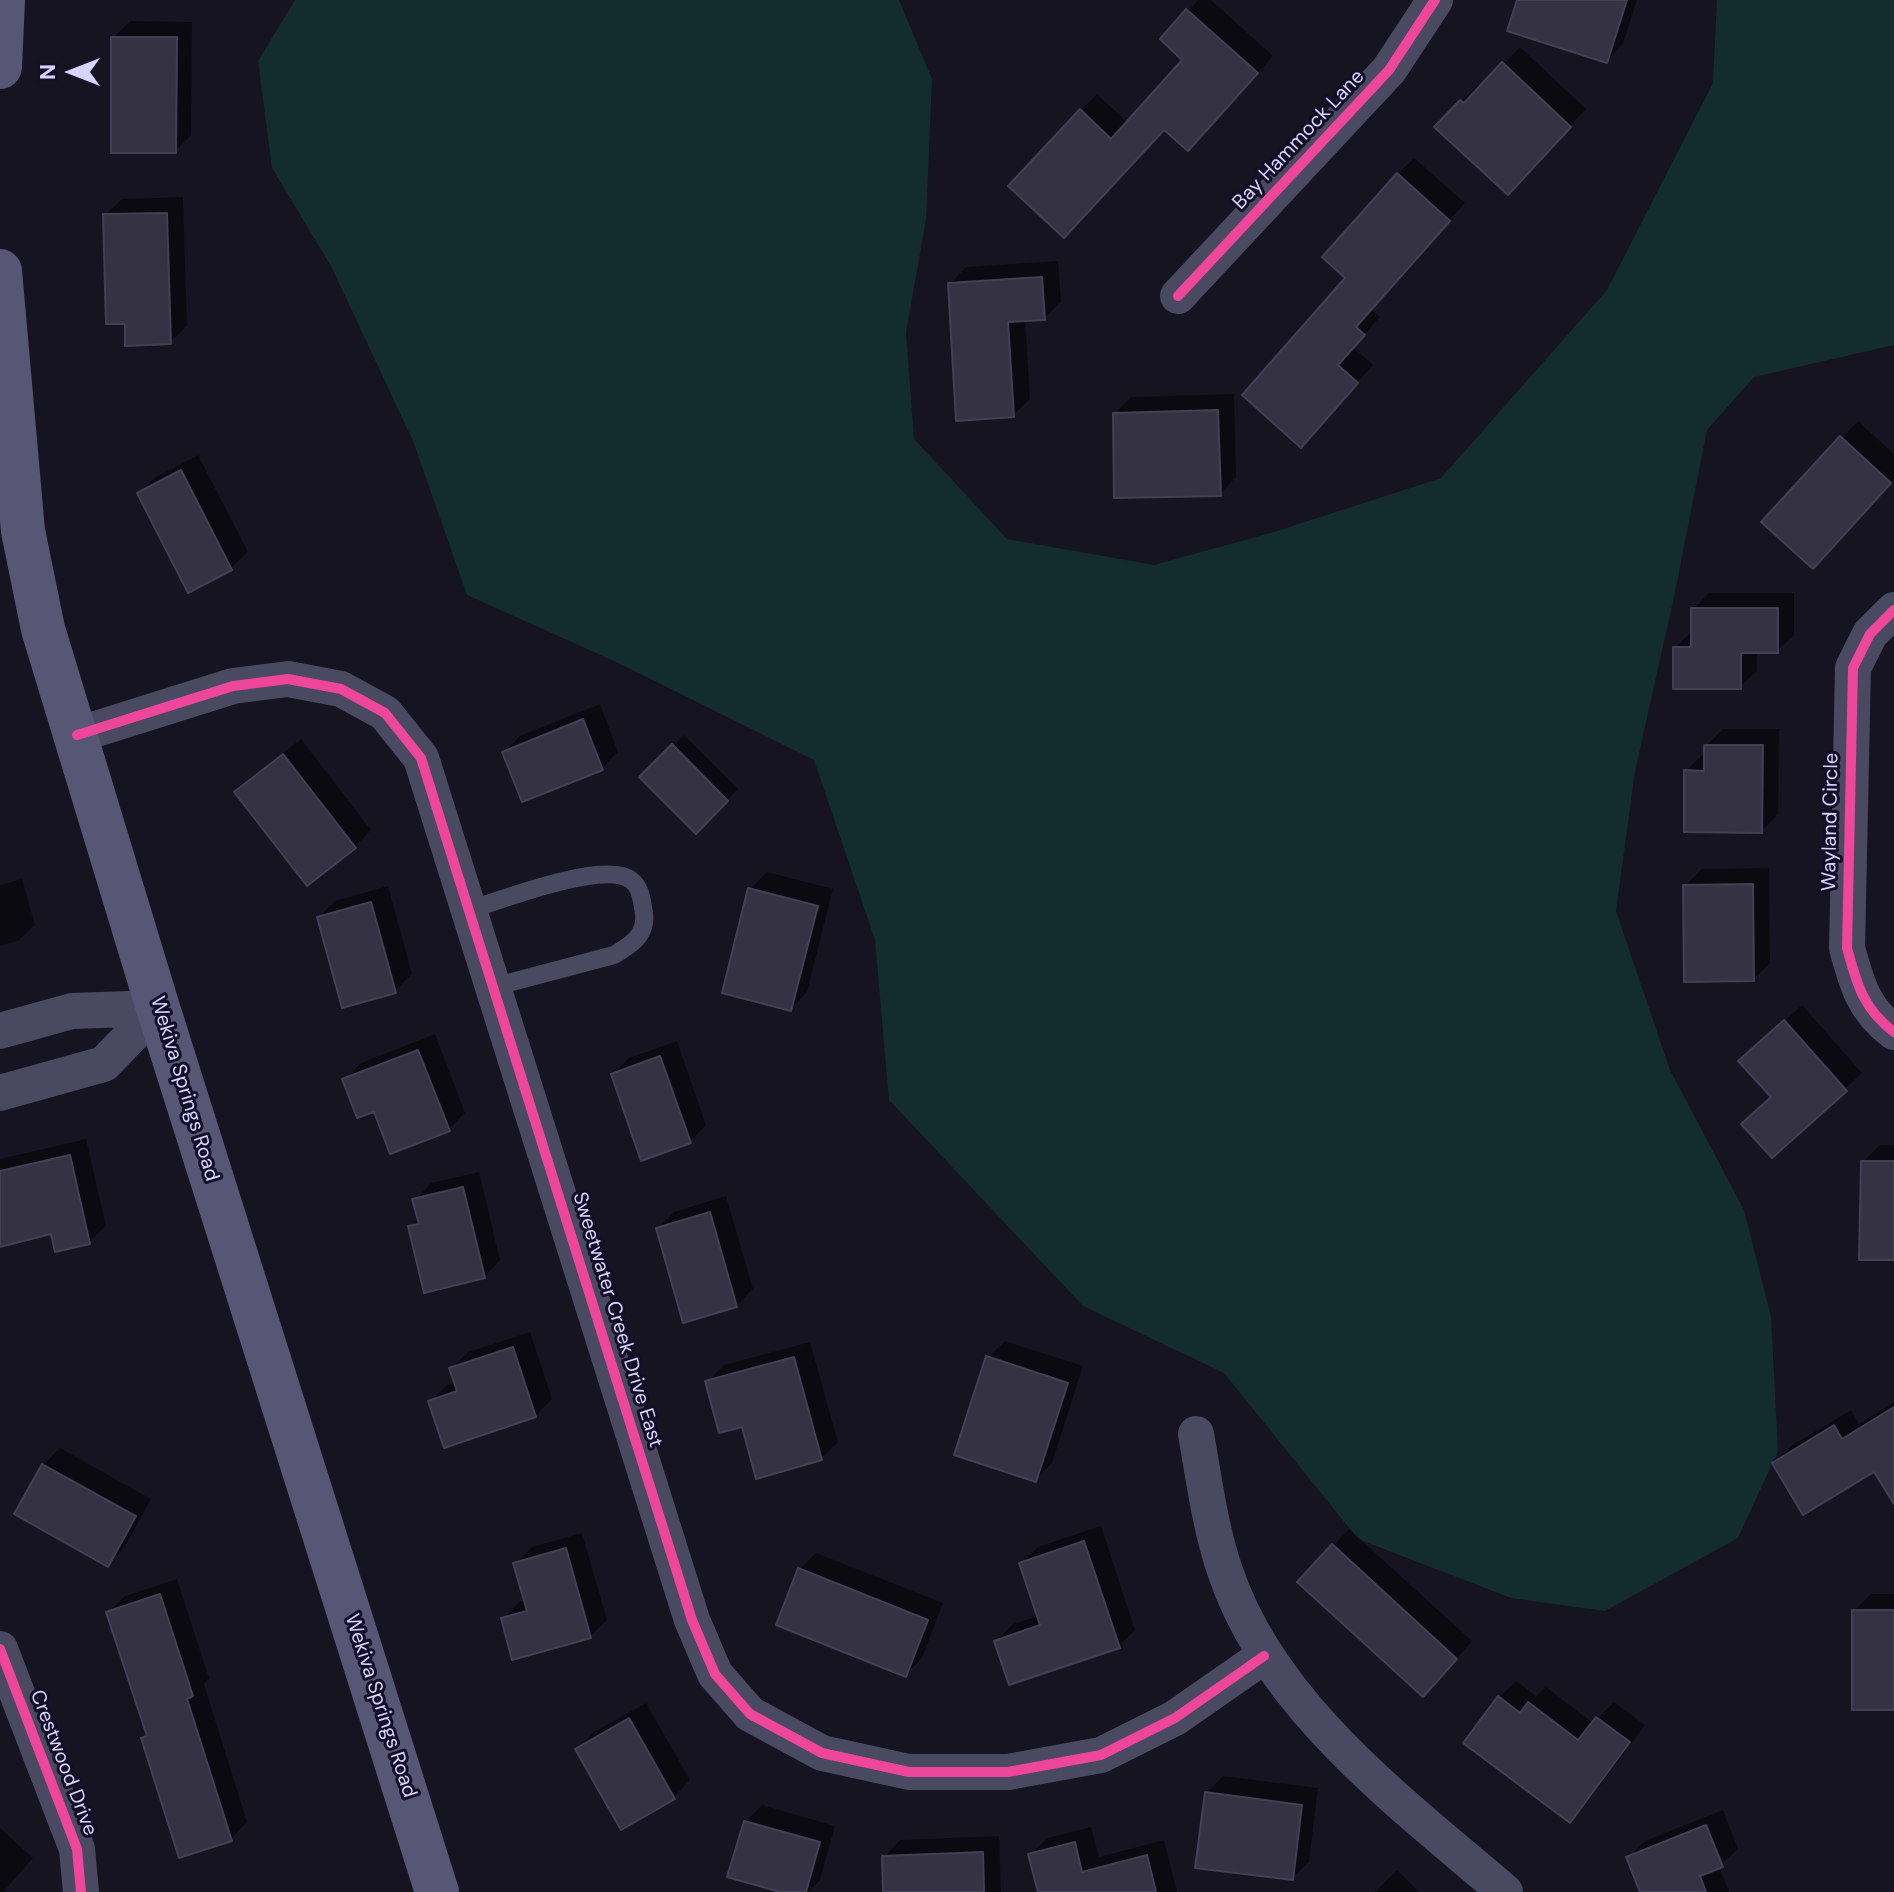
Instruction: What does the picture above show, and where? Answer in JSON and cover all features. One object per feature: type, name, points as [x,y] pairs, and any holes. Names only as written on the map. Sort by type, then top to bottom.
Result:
[{"type":"main road","points":[[0,67],[3,0]]},
{"type":"main road","name":"Wekiva Springs Road","points":[[0,271],[23,531],[43,629],[158,1008],[437,1892]]},
{"type":"street","name":"Bay Hammock Lane","points":[[1178,296],[1389,70],[1435,0]]},
{"type":"street","name":"Wayland Circle","points":[[1894,610],[1870,634],[1853,668],[1847,948],[1859,991],[1876,1019],[1894,1032]]},
{"type":"street","name":"Sweetwater Creek Drive East","points":[[77,735],[233,686],[288,679],[341,689],[385,713],[421,758],[692,1620],[715,1674],[750,1714],[822,1753],[866,1763],[909,1772],[1008,1772],[1101,1755],[1175,1718],[1264,1656]]},
{"type":"street","points":[[0,1031],[72,1011],[158,1008]]},
{"type":"street","points":[[0,1093],[104,1064],[158,1008]]},
{"type":"street","points":[[1196,1434],[1225,1571],[1264,1656],[1338,1745],[1505,1892]]},
{"type":"street","name":"Crestwood Drive","points":[[0,1649],[77,1849],[81,1892]]},
{"type":"lane","points":[[469,910],[584,875],[618,874],[631,880],[639,889],[645,922],[640,936],[627,948],[614,955],[493,987]]},
{"type":"green space","points":[[295,0],[899,0],[932,79],[926,219],[906,333],[914,439],[1007,539],[1154,565],[1274,532],[1441,478],[1607,290],[1713,83],[1717,0],[1894,0],[1894,345],[1754,377],[1707,430],[1635,771],[1616,911],[1670,1070],[1744,1210],[1771,1317],[1778,1451],[1738,1538],[1605,1611],[1511,1598],[1358,1539],[1224,1373],[1083,1306],[889,1100],[875,940],[814,760],[614,661],[467,595],[413,441],[332,268],[272,168],[258,61]]},
{"type":"building","points":[[1517,0],[1627,0],[1607,63],[1507,31]]},
{"type":"building","points":[[1186,9],[1258,73],[1188,151],[1164,130],[1064,238],[1008,186],[1080,109],[1111,139],[1182,60],[1160,39]]},
{"type":"building","points":[[111,37],[177,37],[176,153],[111,153]]},
{"type":"building","points":[[1502,62],[1571,127],[1508,195],[1434,127],[1460,100],[1464,103]]},
{"type":"building","points":[[1397,173],[1450,221],[1356,327],[1365,335],[1338,365],[1358,383],[1301,448],[1242,395],[1345,278],[1322,257]]},
{"type":"building","points":[[167,213],[171,344],[125,346],[125,324],[106,324],[103,214]]},
{"type":"building","points":[[1042,277],[1045,320],[1008,322],[1014,417],[956,421],[948,283]]},
{"type":"building","points":[[1218,410],[1221,496],[1114,498],[1113,413]]},
{"type":"building","points":[[1840,436],[1891,483],[1813,569],[1761,522]]},
{"type":"building","points":[[181,470],[232,570],[188,593],[137,493]]},
{"type":"building","points":[[1691,608],[1778,608],[1778,653],[1741,653],[1741,689],[1673,689],[1673,647],[1691,647]]},
{"type":"building","points":[[583,719],[603,770],[522,802],[502,752]]},
{"type":"building","points":[[672,744],[728,801],[696,834],[639,777]]},
{"type":"building","points":[[1704,745],[1763,745],[1762,833],[1684,832],[1684,770],[1704,771]]},
{"type":"building","points":[[283,754],[356,848],[307,886],[234,792]]},
{"type":"building","points":[[1753,884],[1754,981],[1684,982],[1683,885]]},
{"type":"building","points":[[748,888],[818,906],[791,1011],[722,993]]},
{"type":"building","points":[[371,902],[396,993],[342,1008],[317,917]]},
{"type":"building","points":[[1784,1020],[1847,1091],[1772,1158],[1741,1124],[1771,1097],[1738,1061]]},
{"type":"building","points":[[418,1050],[450,1131],[390,1154],[374,1112],[357,1118],[342,1079]]},
{"type":"building","points":[[660,1056],[691,1143],[641,1161],[611,1074]]},
{"type":"building","points":[[70,1155],[90,1244],[55,1252],[51,1234],[0,1247],[0,1171]]},
{"type":"building","points":[[1861,1161],[1894,1161],[1894,1260],[1859,1260]]},
{"type":"building","points":[[463,1187],[485,1278],[424,1293],[408,1226],[419,1224],[412,1199]]},
{"type":"building","points":[[710,1212],[737,1307],[683,1323],[656,1228]]},
{"type":"building","points":[[513,1347],[536,1417],[444,1448],[428,1401],[457,1391],[449,1368]]},
{"type":"building","points":[[986,1356],[1068,1383],[1036,1482],[954,1455]]},
{"type":"building","points":[[794,1357],[822,1460],[756,1479],[742,1427],[719,1433],[705,1381]]},
{"type":"building","points":[[1894,1407],[1894,1504],[1874,1472],[1803,1515],[1772,1463],[1834,1425],[1842,1439]]},
{"type":"building","points":[[42,1464],[136,1516],[108,1567],[14,1514]]},
{"type":"building","points":[[1084,1541],[1120,1648],[1009,1685],[994,1641],[1040,1625],[1019,1563]]},
{"type":"building","points":[[1332,1544],[1457,1659],[1423,1697],[1297,1582]]},
{"type":"building","points":[[566,1548],[591,1638],[512,1660],[501,1618],[527,1611],[513,1563]]},
{"type":"building","points":[[798,1568],[928,1620],[906,1677],[776,1625]]},
{"type":"building","points":[[160,1594],[193,1696],[187,1699],[232,1841],[179,1858],[141,1738],[147,1736],[106,1612]]},
{"type":"building","points":[[1852,1610],[1894,1610],[1894,1710],[1852,1710]]},
{"type":"building","points":[[1498,1696],[1520,1713],[1528,1702],[1578,1740],[1596,1717],[1630,1742],[1570,1823],[1463,1743]]},
{"type":"building","points":[[629,1718],[675,1799],[621,1830],[575,1749]]},
{"type":"building","points":[[1205,1792],[1302,1805],[1293,1880],[1195,1868]]},
{"type":"building","points":[[744,1821],[820,1842],[806,1892],[780,1892],[727,1877]]},
{"type":"building","points":[[1706,1825],[1723,1867],[1700,1876],[1706,1892],[1640,1892],[1626,1857]]},
{"type":"building","points":[[1075,1842],[1082,1872],[1147,1855],[1156,1892],[1038,1892],[1028,1854]]},
{"type":"building","points":[[983,1852],[984,1892],[883,1892],[882,1856]]},
{"type":"cycle path","points":[[1178,296],[1389,70],[1435,0]]},
{"type":"cycle path","points":[[1894,610],[1870,634],[1853,668],[1847,948],[1868,1005],[1894,1032]]},
{"type":"cycle path","points":[[77,735],[233,686],[288,679],[341,689],[385,713],[421,758],[692,1620],[715,1674],[750,1714],[822,1753],[909,1772],[1008,1772],[1101,1755],[1175,1718],[1264,1656]]},
{"type":"cycle path","points":[[0,1649],[77,1849],[81,1892]]}]
